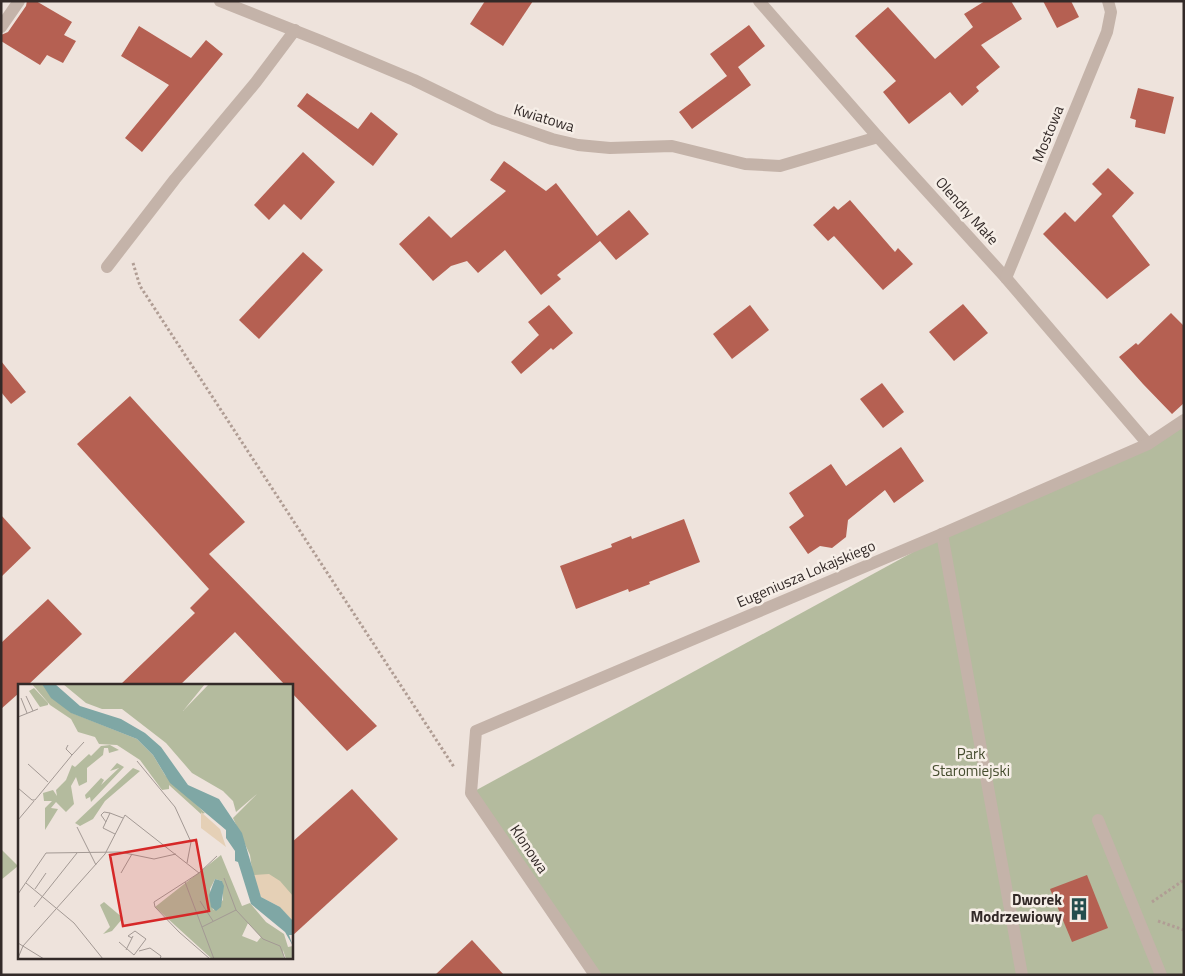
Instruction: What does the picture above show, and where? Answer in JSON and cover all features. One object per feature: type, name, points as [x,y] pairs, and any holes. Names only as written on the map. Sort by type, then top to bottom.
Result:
[{"type":"street","points":[[1,27],[19,1]]},
{"type":"street","name":"Kwiatowa","points":[[220,1],[414,80],[494,119],[552,139],[578,145],[610,148],[672,146],[745,164],[780,166],[878,137]]},
{"type":"street","name":"Olendry Małe","points":[[759,1],[878,137],[1006,278],[1148,444]]},
{"type":"street","name":"Mostowa","points":[[1006,278],[1107,32],[1111,12],[1108,1]]},
{"type":"street","points":[[107,267],[175,179],[256,82],[295,30]]},
{"type":"street","name":"Eugeniusza Lokajskiego","points":[[471,793],[476,731],[942,534],[1148,444],[1184,420]]},
{"type":"street","points":[[942,534],[1022,975]]},
{"type":"street","name":"Klonowa","points":[[471,793],[595,975]]},
{"type":"street","points":[[1098,820],[1161,975]]},
{"type":"path","points":[[126,242],[140,286],[471,793]]},
{"type":"path","points":[[1136,913],[1184,880]]},
{"type":"path","points":[[1136,913],[1184,930]]},
{"type":"green space","name":"Park Staromiejski","points":[[1184,424],[1184,975],[595,975],[471,793],[928,544]]},
{"type":"green space","points":[[1,849],[18,866],[1,880]]},
{"type":"building","points":[[27,1],[36,1],[72,22],[64,35],[76,41],[63,63],[47,55],[40,65],[1,41],[1,35],[8,32],[26,6]]},
{"type":"building","points":[[485,1],[533,1],[503,46],[470,24]]},
{"type":"building","points":[[985,1],[1011,1],[1022,19],[981,45],[1000,67],[976,87],[979,91],[962,106],[950,92],[909,124],[883,92],[896,81],[855,36],[888,7],[935,59],[973,27],[964,14]]},
{"type":"building","points":[[1043,1],[1071,1],[1079,17],[1057,28]]},
{"type":"building","points":[[749,25],[765,46],[738,67],[751,85],[692,129],[679,112],[727,76],[710,54]]},
{"type":"building","points":[[139,26],[191,58],[206,40],[223,54],[142,152],[125,138],[169,85],[121,56]]},
{"type":"building","points":[[1138,88],[1174,97],[1165,134],[1135,127],[1136,120],[1130,118]]},
{"type":"building","points":[[307,93],[358,129],[371,112],[398,134],[373,166],[297,106]]},
{"type":"building","points":[[303,152],[335,182],[301,220],[284,204],[269,220],[254,205]]},
{"type":"building","points":[[504,161],[546,191],[556,183],[597,236],[629,210],[649,234],[616,260],[600,241],[557,275],[561,279],[541,295],[505,250],[478,273],[467,261],[451,266],[433,281],[399,244],[429,216],[451,238],[506,191],[490,180]]},
{"type":"building","points":[[1108,168],[1134,193],[1112,216],[1150,265],[1107,299],[1043,234],[1065,212],[1075,222],[1102,194],[1092,184]]},
{"type":"building","points":[[850,200],[895,252],[898,248],[913,264],[883,290],[834,236],[828,241],[813,225],[834,206],[838,210]]},
{"type":"building","points":[[303,252],[323,270],[259,339],[239,320]]},
{"type":"building","points":[[963,304],[988,333],[954,361],[929,332]]},
{"type":"building","points":[[549,305],[573,333],[553,350],[551,348],[521,374],[511,362],[539,335],[528,322]]},
{"type":"building","points":[[750,305],[769,330],[732,359],[713,334]]},
{"type":"building","points":[[1171,313],[1184,326],[1184,403],[1172,414],[1119,357],[1136,343],[1138,345]]},
{"type":"building","points":[[1,361],[26,392],[11,404],[1,392]]},
{"type":"building","points":[[882,383],[904,412],[883,428],[860,399]]},
{"type":"building","points":[[130,396],[245,522],[209,554],[377,726],[347,751],[292,693],[292,684],[284,684],[235,632],[181,684],[121,684],[195,613],[190,608],[209,589],[77,444]]},
{"type":"building","points":[[901,447],[924,481],[894,503],[885,490],[848,520],[846,537],[832,548],[820,546],[808,554],[789,527],[804,516],[789,493],[831,464],[846,486]]},
{"type":"building","points":[[1,515],[31,548],[1,577]]},
{"type":"building","points":[[684,519],[700,562],[629,592],[628,589],[576,609],[560,566],[612,547],[611,544],[631,536],[632,539]]},
{"type":"building","points":[[48,599],[82,634],[29,684],[18,684],[18,694],[1,709],[1,643]]},
{"type":"building","points":[[352,789],[398,839],[292,936],[292,842]]},
{"type":"building","name":"Dworek Modrzewiowy","points":[[1087,875],[1108,928],[1072,942],[1050,889]]},
{"type":"building","points":[[472,940],[504,975],[435,975]]},
{"type":"place","name":"Dworek Modrzewiowy","points":[[1079,909]]}]
